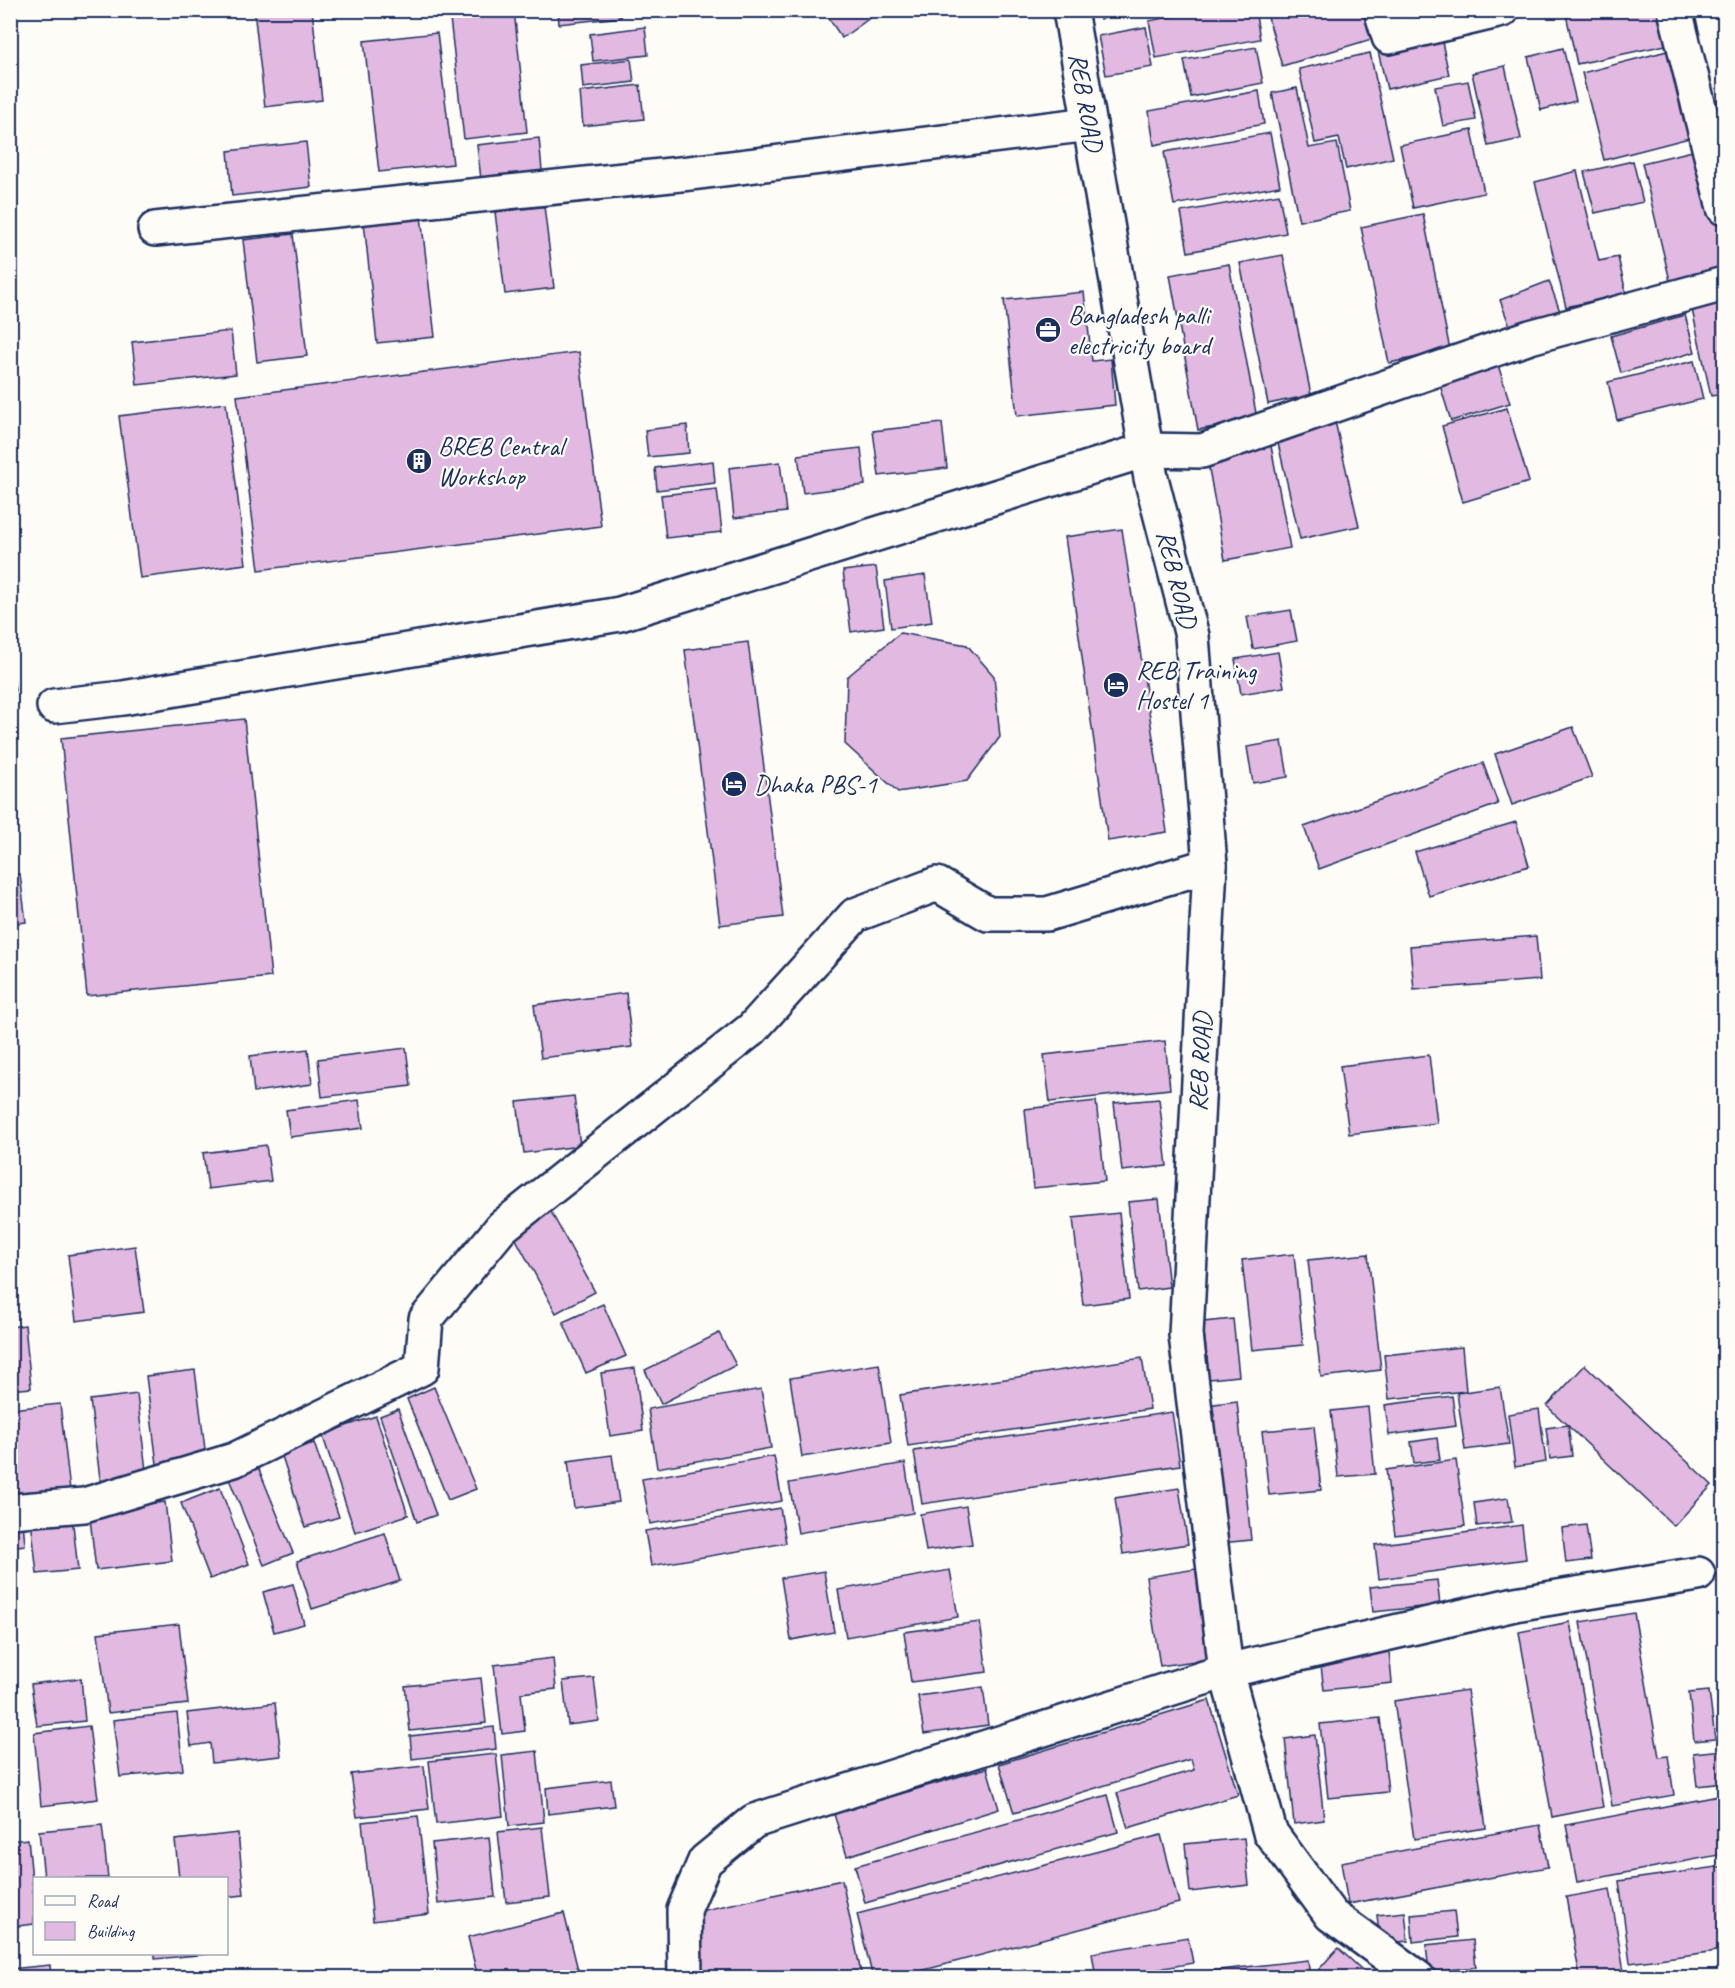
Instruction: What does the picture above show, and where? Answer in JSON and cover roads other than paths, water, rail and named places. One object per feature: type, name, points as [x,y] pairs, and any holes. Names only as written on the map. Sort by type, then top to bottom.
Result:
[{"type":"street","name":"REB ROAD","points":[[1070,10],[1151,478],[1192,636],[1210,865],[1186,1335],[1226,1671],[1270,1832],[1331,1915],[1418,1977]]},
{"type":"street","points":[[1381,10],[1389,37],[1502,10]]},
{"type":"street","points":[[1675,10],[1725,208]]},
{"type":"street","points":[[155,229],[690,173],[1090,124]]},
{"type":"street","points":[[54,706],[123,698],[620,614],[1146,450],[1202,451],[1530,337],[1725,284]]},
{"type":"street","points":[[10,1511],[84,1505],[234,1460],[422,1368],[426,1319],[502,1227],[752,1029],[855,915],[937,884],[988,914],[1047,914],[1210,865]]},
{"type":"street","points":[[685,1977],[684,1910],[696,1881],[705,1861],[754,1821],[1226,1671],[1515,1604],[1698,1574]]},
{"type":"place","name":"Bangladesh palli electricity board","points":[[1048,330]]},
{"type":"place","name":"BREB Central Workshop","points":[[419,461]]},
{"type":"place","name":"REB Training Hostel 1","points":[[1116,685]]},
{"type":"place","name":"Dhaka PBS-1","points":[[734,784]]}]
